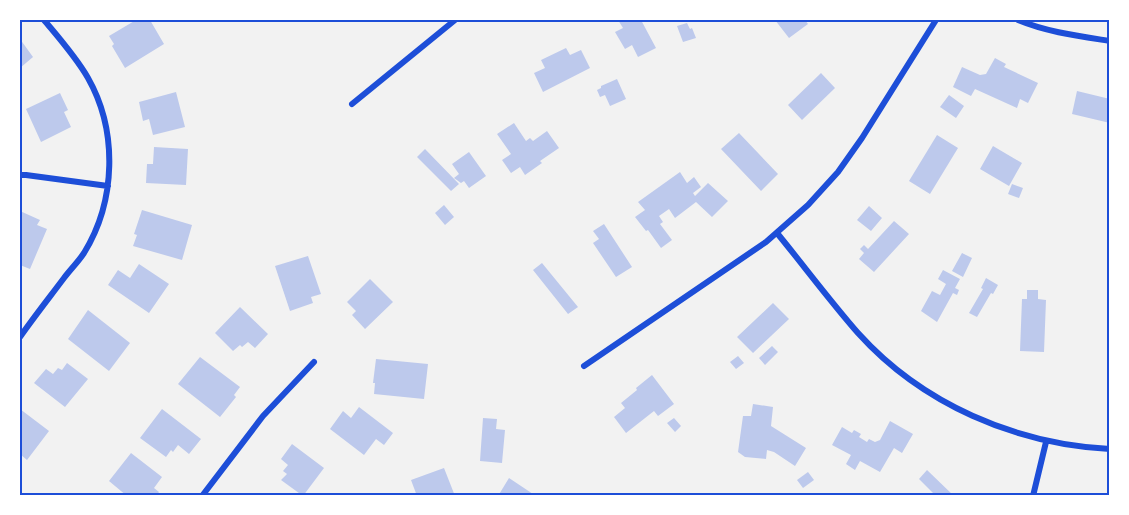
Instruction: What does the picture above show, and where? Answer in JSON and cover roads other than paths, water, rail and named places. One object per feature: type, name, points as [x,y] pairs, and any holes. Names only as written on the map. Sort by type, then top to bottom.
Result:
[{"type":"street","points":[[20,337],[84,253],[97,228],[108,186],[110,156],[107,130],[100,104],[88,78],[44,20]]},
{"type":"street","points":[[352,104],[454,20]]},
{"type":"street","points":[[585,366],[777,233],[808,205],[838,172],[862,138],[936,20]]},
{"type":"street","points":[[1018,20],[1062,33],[1110,40]]},
{"type":"street","points":[[20,175],[108,186]]},
{"type":"street","points":[[777,233],[859,333],[890,363],[921,387],[955,408],[993,425],[1046,442],[1110,449]]},
{"type":"street","points":[[202,495],[263,416],[314,362]]},
{"type":"street","points":[[1033,495],[1046,442]]}]
